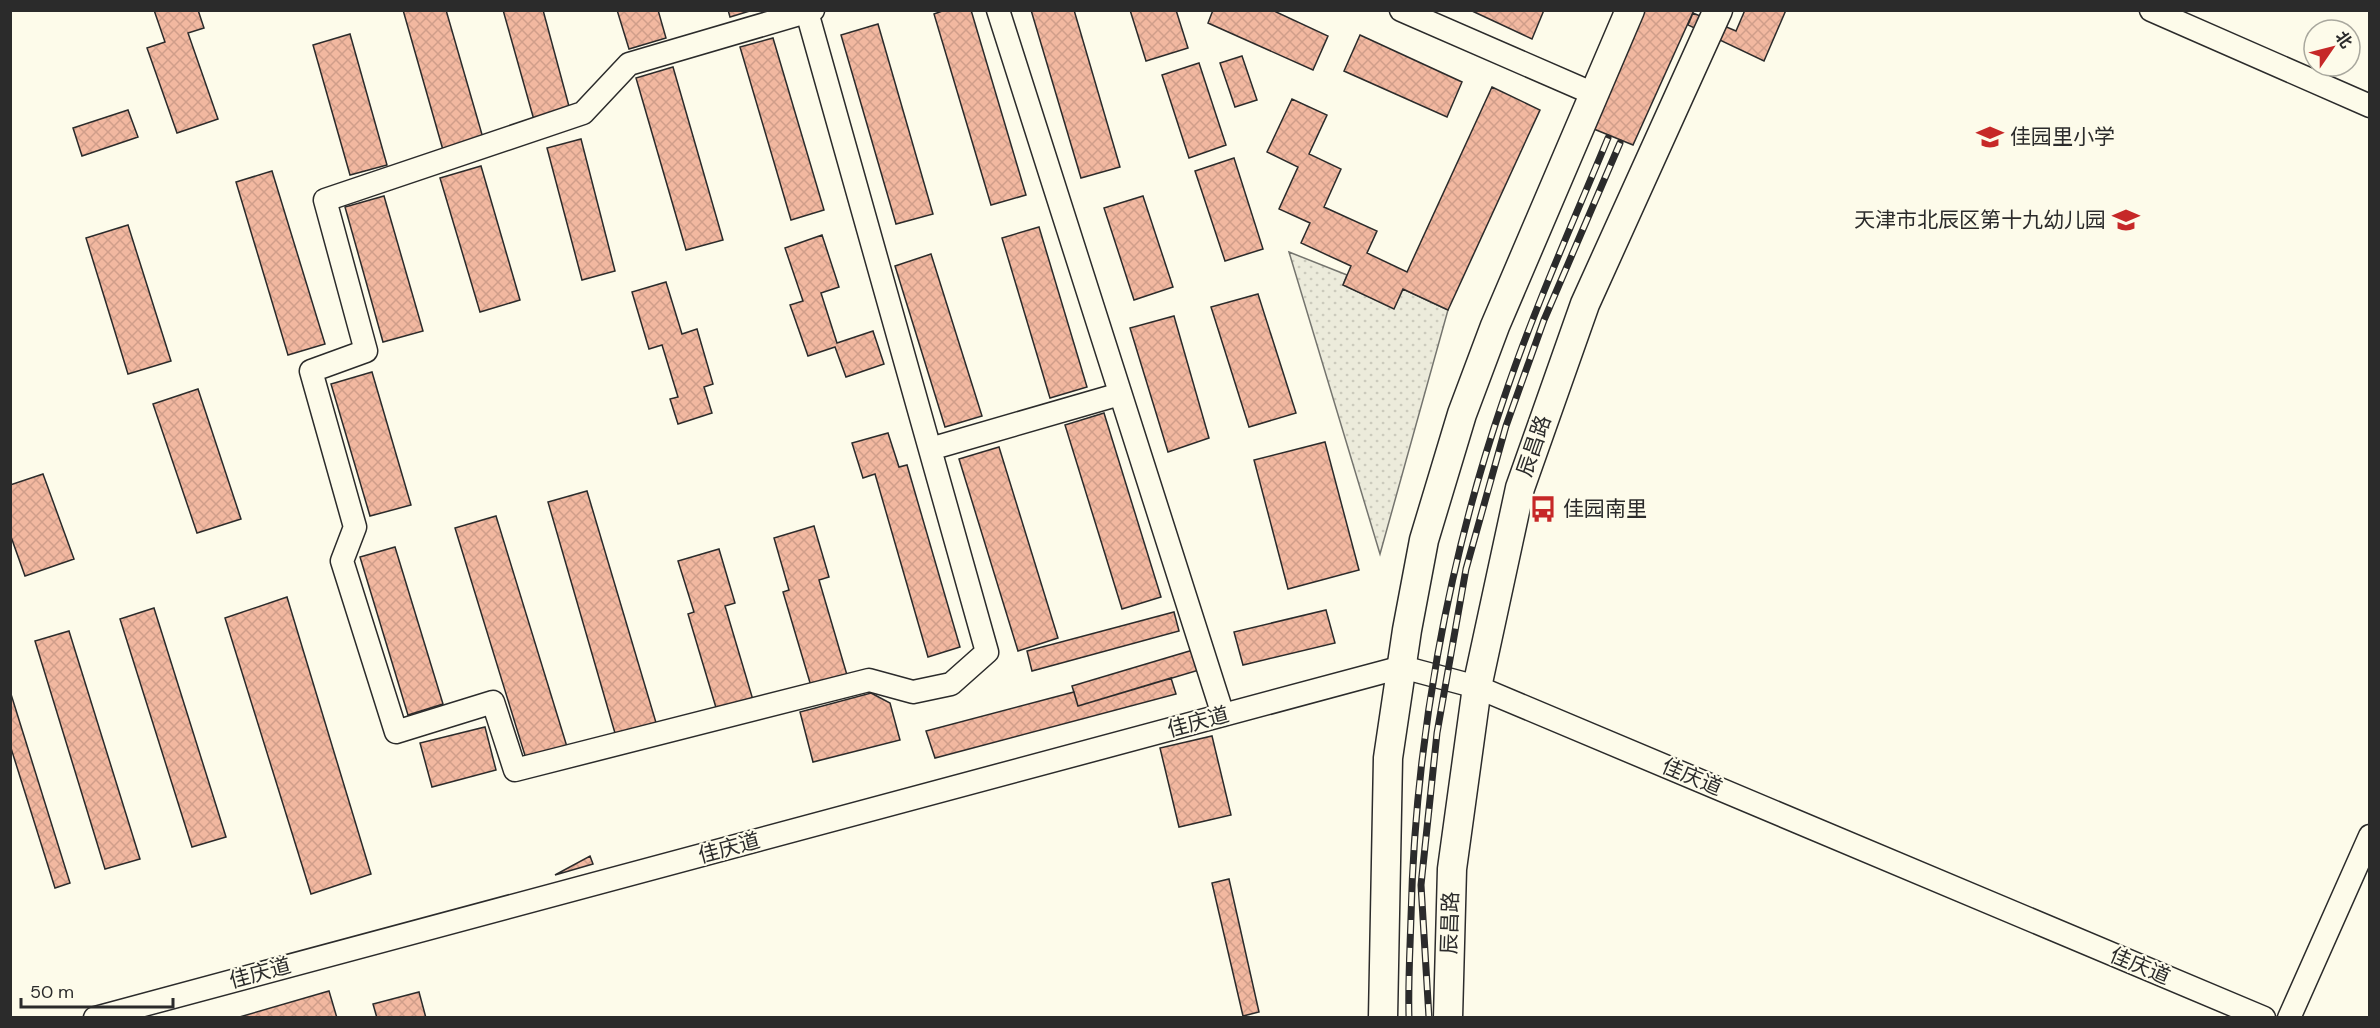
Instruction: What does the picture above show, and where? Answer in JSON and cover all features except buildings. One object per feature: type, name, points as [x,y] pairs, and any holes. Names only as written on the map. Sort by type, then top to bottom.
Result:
[{"type":"main road","points":[[1383,1017],[1388,758],[1424,540],[1462,414],[1495,326],[1630,10]]},
{"type":"main road","name":"辰昌路","points":[[1448,1017],[1452,869],[1478,687],[1520,488],[1585,304],[1718,10]]},
{"type":"street","points":[[998,10],[1223,716]]},
{"type":"street","points":[[1401,10],[1594,94]]},
{"type":"street","points":[[2151,10],[2370,106]]},
{"type":"street","points":[[810,11],[987,652],[951,684],[913,692],[869,680],[515,770],[493,702],[396,732],[342,561],[355,527],[311,370],[366,351],[325,200],[583,113],[629,64],[810,11]]},
{"type":"street","points":[[930,449],[1120,394]]},
{"type":"street","name":"佳庆道","points":[[95,1017],[1402,667],[1478,687],[2264,1017]]},
{"type":"street","points":[[2289,1017],[2370,836]]},
{"type":"shaded area","points":[[1289,252],[1347,275],[1343,285],[1394,308],[1403,289],[1448,310],[1380,554]]},
{"type":"railway","points":[[1409,1018],[1409,967],[1419,787],[1427,721],[1450,591],[1483,463],[1503,401],[1553,268],[1608,138]]},
{"type":"railway","points":[[1429,1018],[1421,885],[1437,733],[1466,569],[1506,426],[1544,320],[1620,143]]},
{"type":"place","name":"佳园里小学","points":[[1990,137]]},
{"type":"place","name":"天津市北辰区第十九幼儿园","points":[[2126,220]]},
{"type":"place","name":"佳园南里","points":[[1543,509]]}]
